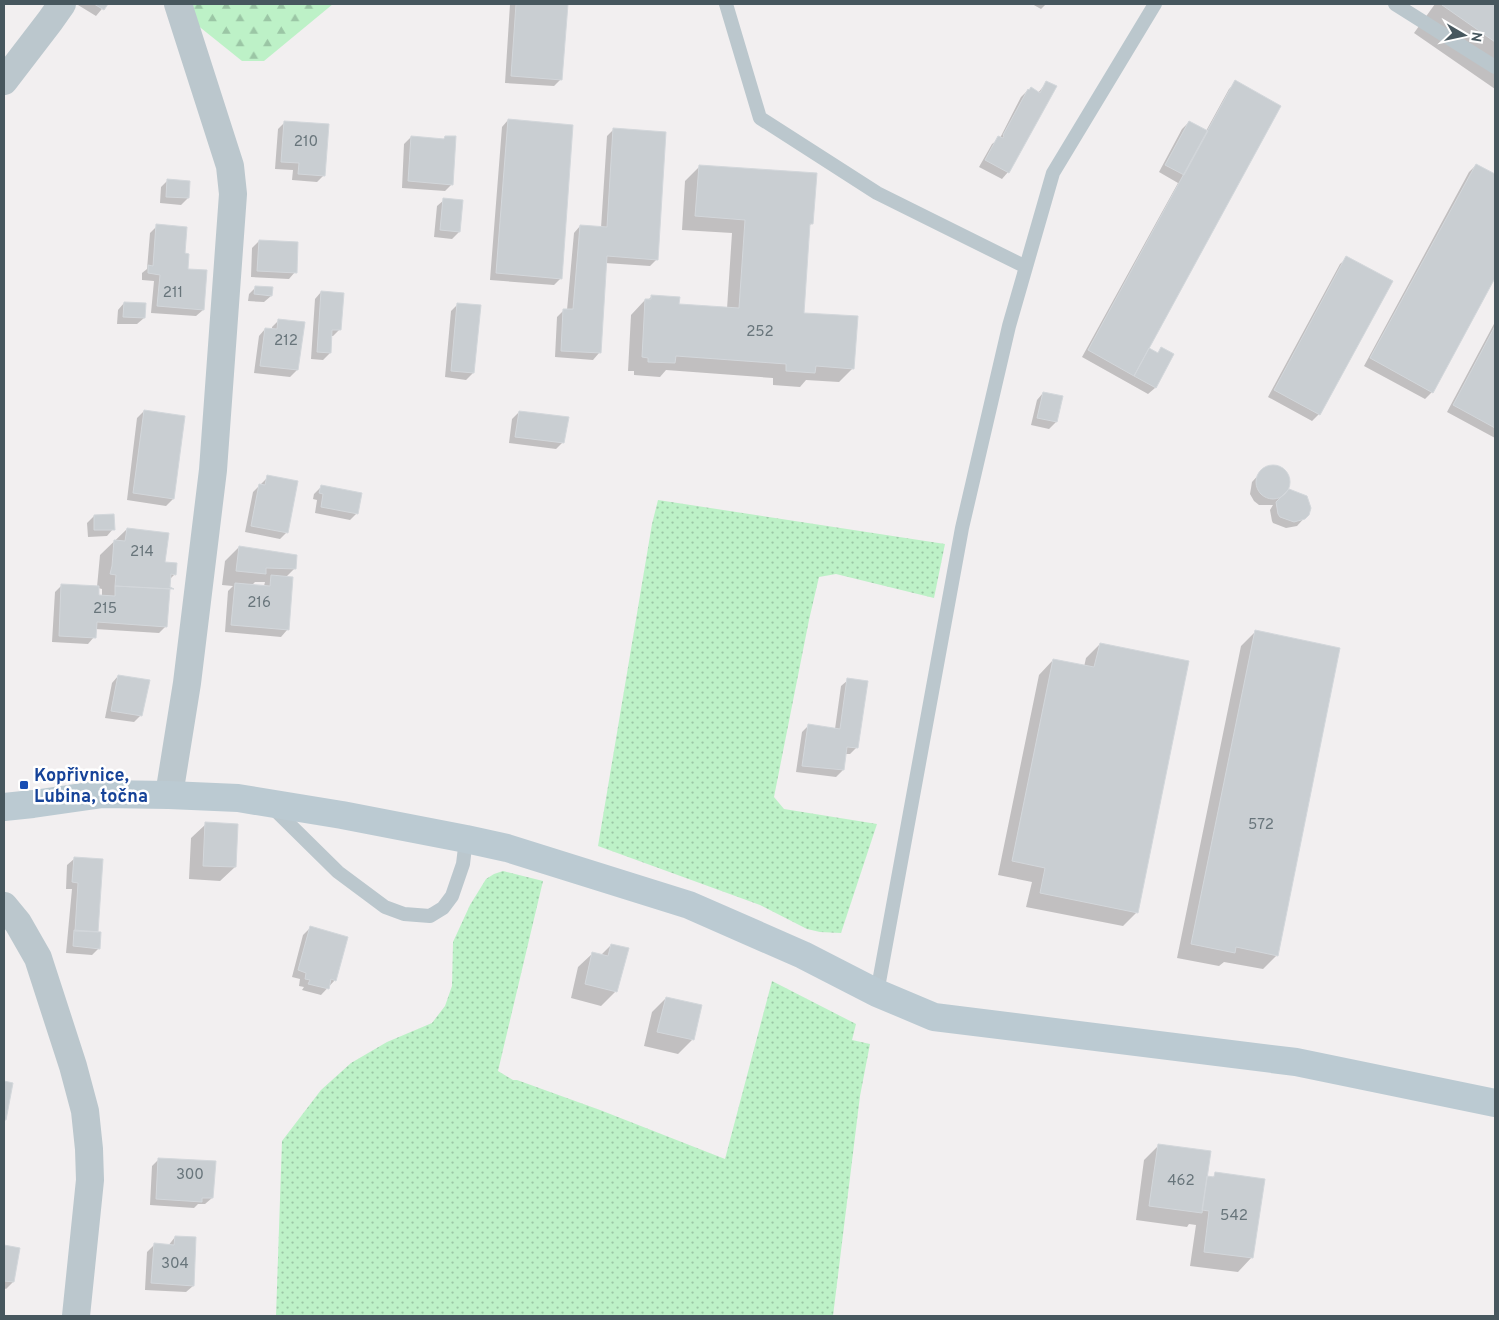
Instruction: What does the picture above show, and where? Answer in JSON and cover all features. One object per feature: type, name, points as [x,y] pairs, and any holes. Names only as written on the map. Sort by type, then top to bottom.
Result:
[{"type":"street","points":[[4,81],[62,4]]},
{"type":"street","points":[[170,795],[187,683],[213,470],[233,194],[230,166],[178,4]]},
{"type":"street","points":[[4,807],[103,794],[238,798],[466,839],[507,848],[689,905],[802,955],[877,993],[934,1017],[1296,1062],[1495,1103]]},
{"type":"street","points":[[4,906],[18,923],[38,958],[73,1066],[84,1111],[89,1149],[90,1180],[76,1316]]},
{"type":"lane","points":[[726,4],[760,118],[877,193],[1026,267]]},
{"type":"lane","points":[[877,993],[962,528],[1008,326],[1053,173],[1155,4]]},
{"type":"lane","points":[[1395,4],[1495,67]]},
{"type":"lane","points":[[268,802],[338,872],[385,907],[404,914],[430,916],[443,908],[452,896],[463,864],[466,839]]},
{"type":"green space","points":[[180,4],[333,4],[264,61],[242,61],[181,12]]},
{"type":"green space","points":[[658,500],[945,544],[934,598],[836,574],[819,577],[774,797],[784,809],[877,824],[841,933],[807,929],[760,905],[598,846],[652,524]]},
{"type":"green space","points":[[503,871],[543,881],[498,1071],[513,1080],[600,1110],[725,1159],[772,981],[856,1024],[852,1040],[870,1044],[860,1096],[833,1316],[276,1316],[282,1141],[321,1090],[351,1063],[387,1042],[432,1023],[445,1006],[452,986],[453,942],[470,905],[486,879]]},
{"type":"building","points":[[94,4],[108,4],[104,10]]},
{"type":"building","points":[[516,4],[568,4],[562,80],[511,76]]},
{"type":"building","points":[[1495,4],[1495,42],[1442,5]]},
{"type":"building","points":[[1235,80],[1281,106],[1134,376],[1088,350]]},
{"type":"building","points":[[1046,81],[1057,86],[1009,173],[985,160],[998,136],[1003,138],[1028,89],[1031,87],[1040,93]]},
{"type":"building","points":[[508,119],[573,125],[562,279],[496,273]]},
{"type":"building","points":[[284,121],[329,124],[325,176],[298,174],[299,163],[281,162]]},
{"type":"building","points":[[1189,121],[1208,131],[1184,175],[1165,165]]},
{"type":"building","points":[[613,128],[666,132],[658,260],[607,256],[601,353],[561,351],[563,309],[573,309],[580,225],[607,227]]},
{"type":"building","points":[[411,136],[444,139],[445,136],[456,136],[453,185],[408,181]]},
{"type":"building","points":[[1476,164],[1495,174],[1495,278],[1433,393],[1370,358]]},
{"type":"building","points":[[699,165],[817,173],[813,224],[810,224],[804,313],[858,316],[854,369],[816,366],[815,373],[786,371],[786,364],[676,356],[675,363],[648,362],[648,358],[642,357],[645,299],[651,299],[651,295],[680,297],[679,304],[739,308],[745,220],[695,216]]},
{"type":"building","points":[[167,179],[190,181],[189,198],[166,197]]},
{"type":"building","points":[[443,198],[463,200],[460,232],[440,230]]},
{"type":"building","points":[[156,224],[187,227],[185,253],[189,254],[188,269],[207,270],[204,310],[157,306],[160,275],[148,273],[148,265],[153,266]]},
{"type":"building","points":[[259,240],[298,242],[297,273],[257,271]]},
{"type":"building","points":[[1346,256],[1393,281],[1320,415],[1274,390]]},
{"type":"building","points":[[255,286],[273,287],[272,296],[254,294]]},
{"type":"building","points":[[321,291],[344,293],[341,330],[332,330],[331,353],[317,352]]},
{"type":"building","points":[[124,302],[146,303],[145,318],[123,317]]},
{"type":"building","points":[[457,303],[481,305],[474,373],[451,371]]},
{"type":"building","points":[[278,319],[305,322],[298,370],[260,366],[265,328],[277,329]]},
{"type":"building","points":[[1495,326],[1495,428],[1453,405]]},
{"type":"building","points":[[1161,347],[1174,354],[1156,388],[1134,376],[1149,348],[1158,353]]},
{"type":"building","points":[[1043,392],[1063,396],[1057,422],[1037,418]]},
{"type":"building","points":[[144,410],[185,416],[174,499],[133,493]]},
{"type":"building","points":[[519,411],[569,417],[564,443],[515,437]]},
{"type":"building","points":[[1273,465],[1285,470],[1290,482],[1285,494],[1273,499],[1261,494],[1256,482],[1261,470]]},
{"type":"building","points":[[267,475],[298,481],[288,533],[251,526],[259,484],[265,485]]},
{"type":"building","points":[[321,485],[362,493],[358,514],[321,507],[323,494],[319,493]]},
{"type":"building","points":[[1289,489],[1307,496],[1311,508],[1309,515],[1305,519],[1294,522],[1280,517],[1278,514],[1276,502]]},
{"type":"building","points":[[114,514],[115,530],[94,530],[94,515]]},
{"type":"building","points":[[127,528],[169,533],[165,562],[177,563],[176,575],[171,574],[170,587],[174,589],[115,586],[116,575],[110,574],[114,540],[125,541]]},
{"type":"building","points":[[239,546],[297,555],[296,569],[266,568],[266,574],[236,571]]},
{"type":"building","points":[[271,575],[293,577],[289,630],[231,625],[235,583],[270,586]]},
{"type":"building","points":[[61,584],[99,586],[99,595],[115,596],[115,586],[170,589],[167,627],[97,622],[96,638],[59,636]]},
{"type":"building","points":[[1255,630],[1340,648],[1278,956],[1236,947],[1235,953],[1191,944]]},
{"type":"building","points":[[1100,643],[1189,661],[1138,913],[1040,893],[1045,868],[1012,861],[1053,659],[1094,667]]},
{"type":"building","points":[[118,675],[150,680],[142,716],[111,711]]},
{"type":"building","points":[[847,678],[868,681],[858,748],[847,747],[844,770],[802,766],[808,724],[840,729]]},
{"type":"building","points":[[205,822],[238,824],[236,867],[203,866]]},
{"type":"building","points":[[74,857],[103,859],[98,932],[75,931],[78,883],[72,882]]},
{"type":"building","points":[[310,926],[348,937],[336,981],[331,979],[329,989],[308,984],[310,980],[305,979],[306,973],[298,970]]},
{"type":"building","points":[[74,930],[101,932],[100,949],[73,946]]},
{"type":"building","points":[[611,944],[629,948],[617,992],[585,984],[592,952],[608,956]]},
{"type":"building","points":[[666,997],[702,1005],[694,1040],[657,1032]]},
{"type":"building","points":[[4,1081],[13,1083],[6,1120],[4,1120]]},
{"type":"building","points":[[1158,1144],[1211,1151],[1202,1213],[1149,1206]]},
{"type":"building","points":[[158,1158],[216,1161],[213,1198],[202,1198],[202,1202],[156,1199]]},
{"type":"building","points":[[1215,1172],[1265,1179],[1253,1258],[1204,1252],[1209,1211],[1202,1210],[1207,1176],[1214,1177]]},
{"type":"building","points":[[175,1236],[196,1237],[194,1286],[151,1283],[154,1243],[174,1245]]},
{"type":"building","points":[[4,1245],[20,1248],[14,1282],[4,1281]]},
{"type":"place","name":"Kopřivnice, Lubina, točna","points":[[24,785]]}]
